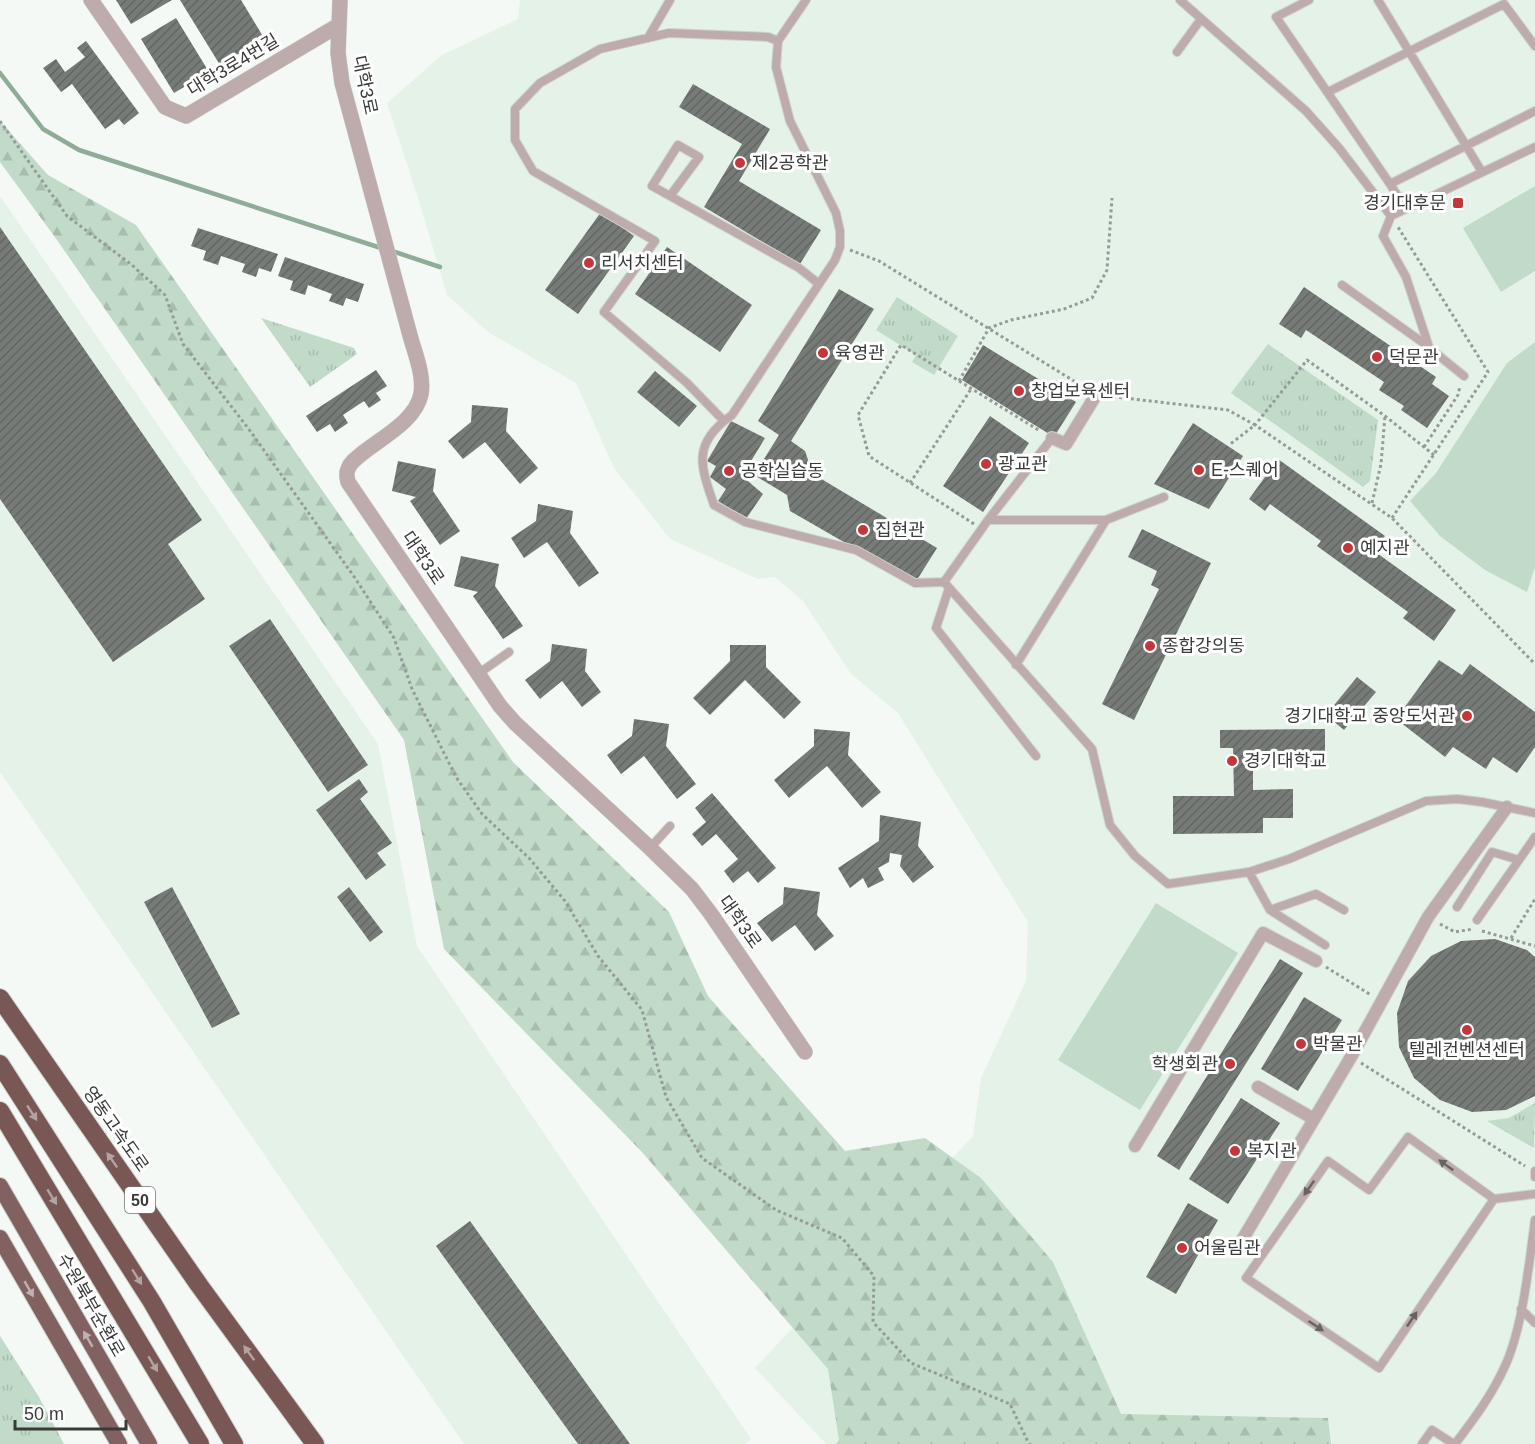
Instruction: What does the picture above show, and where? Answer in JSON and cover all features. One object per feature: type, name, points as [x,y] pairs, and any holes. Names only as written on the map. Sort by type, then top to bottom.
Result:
[{"type":"highway","name":"영동고속도로","points":[[0,998],[199,1285],[317,1444]]},
{"type":"highway","name":"50","points":[[0,1064],[152,1302],[234,1444]]},
{"type":"highway","points":[[0,1111],[200,1444]]},
{"type":"highway","name":"수원북부순환로","points":[[0,1186],[149,1444]]},
{"type":"highway","points":[[0,1238],[119,1444]]},
{"type":"street","name":"대학3로4번길","points":[[92,0],[165,107],[186,116],[339,25]]},
{"type":"street","name":"대학3로","points":[[340,0],[338,53],[342,83],[421,378],[421,393],[417,406],[401,423],[356,458],[348,468],[346,474],[348,482],[500,706],[514,723],[692,889],[805,1052]]},
{"type":"street","points":[[1052,438],[1066,444],[1096,395]]},
{"type":"street","points":[[1238,1247],[1351,1057],[1428,917],[1507,807]]},
{"type":"street","points":[[1135,1146],[1263,933],[1316,961]]},
{"type":"street","points":[[1258,1087],[1314,1119]]},
{"type":"lane","points":[[648,38],[670,0]]},
{"type":"lane","points":[[806,0],[778,41],[776,67],[790,121],[836,213],[840,231],[840,247],[835,260],[732,415],[718,425],[702,451],[704,476],[714,505],[745,522],[856,550],[915,583],[946,585],[1092,749],[1110,825],[1135,856],[1168,884],[1249,872],[1290,859],[1426,801],[1457,799],[1535,813]]},
{"type":"lane","points":[[1180,0],[1306,111],[1339,148],[1391,216]]},
{"type":"lane","points":[[1309,0],[1276,17],[1406,209]]},
{"type":"lane","points":[[1378,0],[1482,172]]},
{"type":"lane","points":[[1328,92],[1504,4],[1535,46]]},
{"type":"lane","points":[[1177,52],[1201,19]]},
{"type":"lane","points":[[724,421],[687,383],[604,312],[655,241],[533,171],[515,140],[515,109],[540,83],[600,50],[669,33],[768,37],[778,41]]},
{"type":"lane","points":[[1390,184],[1535,111]]},
{"type":"lane","points":[[670,196],[699,157],[678,145],[652,186],[799,268],[819,284]]},
{"type":"lane","points":[[1430,348],[1406,277],[1383,236],[1391,216],[1535,147]]},
{"type":"lane","points":[[1342,285],[1430,348],[1464,376]]},
{"type":"lane","points":[[1036,756],[936,628],[946,585],[988,520],[1052,438]]},
{"type":"lane","points":[[988,520],[1106,520],[1164,497]]},
{"type":"lane","points":[[1016,665],[1106,520]]},
{"type":"lane","points":[[478,674],[509,652]]},
{"type":"lane","points":[[650,848],[670,826]]},
{"type":"lane","points":[[1477,920],[1535,837]]},
{"type":"lane","points":[[1457,907],[1492,852],[1519,860]]},
{"type":"lane","points":[[1249,872],[1269,910],[1325,945]]},
{"type":"lane","points":[[1269,910],[1316,894],[1344,910]]},
{"type":"lane","points":[[1494,1199],[1379,1368],[1246,1278],[1328,1161],[1369,1190],[1408,1137],[1494,1199],[1535,1194]]},
{"type":"lane","points":[[1422,1444],[1432,1430],[1454,1444],[1481,1411],[1506,1365],[1521,1309],[1535,1220]]},
{"type":"lane","points":[[1521,1309],[1535,1323]]},
{"type":"path","points":[[0,122],[67,216],[132,265],[165,295],[183,344],[248,428],[355,578],[394,638],[412,689],[456,777],[482,814],[529,858],[565,901],[598,956],[642,1010],[666,1097],[702,1158],[776,1210],[842,1238],[874,1276],[873,1322],[892,1344],[911,1363],[1010,1404],[1029,1444]]},
{"type":"path","points":[[959,381],[990,328],[1011,320],[1064,309],[1092,298],[1107,270],[1112,198]]},
{"type":"path","points":[[1391,216],[1488,372],[1392,519]]},
{"type":"path","points":[[840,247],[879,261],[1096,395],[1228,410],[1255,425],[1372,503],[1392,519],[1535,664]]},
{"type":"path","points":[[981,530],[869,456],[858,415],[901,345],[1052,438]]},
{"type":"path","points":[[1229,445],[1255,425],[1307,360],[1385,416],[1434,455]]},
{"type":"path","points":[[909,483],[971,389]]},
{"type":"path","points":[[1424,447],[1458,395]]},
{"type":"path","points":[[1372,503],[1381,464],[1385,416]]},
{"type":"path","points":[[1510,938],[1535,899]]},
{"type":"path","points":[[1428,917],[1455,932],[1474,929],[1535,946]]},
{"type":"path","points":[[1316,961],[1381,1001]]},
{"type":"path","points":[[1351,1057],[1535,1173]]},
{"type":"shaded area","name":"경기대학교","points":[[520,0],[1535,0],[1535,1444],[826,1444],[755,1368],[973,1136],[981,1078],[1026,981],[1028,922],[898,713],[851,674],[803,601],[775,577],[758,579],[670,539],[614,468],[576,383],[488,332],[447,295],[387,103],[442,55],[518,19]]},
{"type":"shaded area","points":[[0,196],[378,744],[417,946],[751,1439],[745,1444],[464,1444],[0,772]]},
{"type":"green space","points":[[0,121],[48,175],[136,225],[513,762],[669,912],[708,996],[845,1151],[925,1138],[981,1178],[1053,1262],[1121,1414],[1328,1418],[1331,1444],[836,1444],[839,1440],[828,1369],[642,1152],[444,949],[404,740],[57,240],[0,162]]},
{"type":"green space","points":[[1535,186],[1535,271],[1501,292],[1463,228]]},
{"type":"green space","points":[[897,297],[958,336],[934,375],[912,362],[916,355],[876,330]]},
{"type":"green space","points":[[261,318],[354,348],[357,354],[310,387]]},
{"type":"green space","points":[[1535,342],[1535,567],[1527,592],[1485,570],[1440,536],[1410,501],[1436,473],[1507,363]]},
{"type":"green space","points":[[1268,344],[1378,420],[1370,481],[1363,487],[1231,393]]},
{"type":"green space","points":[[1156,903],[1238,953],[1140,1110],[1058,1060]]},
{"type":"green space","points":[[1535,1103],[1534,1148],[1487,1121],[1509,1118]]},
{"type":"green space","points":[[0,1336],[39,1397],[64,1444],[0,1444]]},
{"type":"building","points":[[116,0],[172,0],[131,24]]},
{"type":"building","points":[[180,0],[241,0],[264,38],[220,65]]},
{"type":"building","points":[[176,18],[209,72],[174,93],[141,39]]},
{"type":"building","points":[[86,41],[139,113],[124,125],[119,119],[105,129],[72,84],[61,92],[43,68],[56,59],[65,72],[85,57],[77,48]]},
{"type":"building","name":"제2공학관","points":[[693,84],[770,129],[739,181],[821,230],[800,264],[704,207],[742,144],[679,107]]},
{"type":"building","name":"리서치센터","points":[[601,212],[634,236],[578,314],[545,290]]},
{"type":"building","points":[[0,227],[202,520],[168,544],[205,599],[113,662],[0,499]]},
{"type":"building","points":[[198,228],[278,254],[271,272],[259,268],[256,277],[242,272],[245,264],[221,256],[218,265],[203,260],[206,251],[191,246]]},
{"type":"building","points":[[667,247],[752,305],[720,352],[635,294]]},
{"type":"building","points":[[285,257],[364,284],[358,302],[346,298],[343,306],[329,301],[332,294],[308,285],[305,295],[290,290],[293,281],[278,276]]},
{"type":"building","name":"덕문관","points":[[1304,287],[1436,377],[1432,384],[1449,396],[1427,428],[1401,410],[1404,406],[1379,390],[1384,382],[1306,330],[1301,338],[1279,324]]},
{"type":"building","points":[[839,289],[874,309],[791,441],[805,451],[813,474],[937,548],[915,583],[790,511],[787,495],[754,475],[779,435],[758,421]]},
{"type":"building","name":"창업보육센터","points":[[983,345],[1076,402],[1054,437],[962,380]]},
{"type":"building","points":[[376,370],[387,386],[376,393],[381,400],[369,408],[364,401],[343,415],[348,423],[335,432],[330,424],[317,432],[306,416]]},
{"type":"building","points":[[655,371],[697,406],[679,427],[637,392]]},
{"type":"building","points":[[472,405],[508,408],[506,431],[538,468],[520,484],[485,442],[463,459],[448,441],[471,422]]},
{"type":"building","name":"광교관","points":[[990,416],[1029,443],[983,512],[943,486]]},
{"type":"building","name":"공학실습동","points":[[731,421],[765,438],[742,476],[763,494],[746,519],[718,501],[726,489],[710,477],[716,466],[707,461]]},
{"type":"building","name":"E-스퀘어","points":[[1193,423],[1243,456],[1209,509],[1154,484]]},
{"type":"building","name":"예지관","points":[[1278,459],[1385,536],[1374,551],[1456,610],[1434,641],[1403,618],[1408,612],[1317,546],[1321,541],[1270,504],[1265,511],[1249,499]]},
{"type":"building","points":[[398,461],[436,469],[433,491],[460,531],[440,545],[410,501],[416,497],[392,491]]},
{"type":"building","points":[[538,504],[573,511],[570,533],[599,573],[579,587],[547,542],[524,558],[511,538],[536,521]]},
{"type":"building","name":"종합강의동","points":[[1142,529],[1211,563],[1134,720],[1102,704],[1159,589],[1151,585],[1157,571],[1128,557]]},
{"type":"building","points":[[461,556],[499,564],[495,586],[523,626],[503,639],[473,596],[478,592],[454,586]]},
{"type":"building","points":[[270,619],[368,765],[328,792],[229,646]]},
{"type":"building","points":[[552,644],[587,649],[585,671],[601,692],[582,707],[562,681],[540,699],[525,680],[550,661]]},
{"type":"building","points":[[730,645],[766,645],[766,667],[801,702],[784,719],[745,680],[710,715],[693,698],[730,661]]},
{"type":"building","name":"경기대학교 중앙도서관","points":[[1439,660],[1462,675],[1470,664],[1535,712],[1535,747],[1517,773],[1493,757],[1486,769],[1453,747],[1445,757],[1396,719]]},
{"type":"building","points":[[1357,677],[1376,692],[1344,730],[1326,715]]},
{"type":"building","points":[[634,719],[669,724],[666,746],[696,784],[677,799],[644,756],[621,774],[607,755],[632,736]]},
{"type":"building","points":[[814,729],[850,732],[848,755],[881,792],[862,808],[827,766],[789,798],[774,780],[814,746]]},
{"type":"building","points":[[1325,729],[1325,763],[1253,763],[1253,790],[1293,789],[1293,818],[1263,818],[1263,833],[1173,834],[1173,796],[1234,796],[1233,748],[1220,748],[1220,730]]},
{"type":"building","points":[[359,779],[368,792],[360,799],[392,843],[377,853],[386,865],[366,880],[316,810]]},
{"type":"building","points":[[712,793],[776,868],[758,883],[748,871],[733,883],[724,871],[738,859],[716,834],[702,846],[692,834],[706,822],[695,808]]},
{"type":"building","points":[[880,815],[921,822],[918,846],[934,867],[913,883],[900,866],[902,855],[890,853],[889,862],[878,868],[884,880],[868,888],[863,878],[850,888],[838,868],[879,841]]},
{"type":"building","points":[[172,887],[240,1014],[212,1028],[144,902]]},
{"type":"building","points":[[349,887],[383,932],[370,942],[337,897]]},
{"type":"building","points":[[784,887],[820,892],[817,915],[834,936],[815,951],[795,925],[772,942],[757,923],[783,904]]},
{"type":"building","name":"텔레컨벤션센터","points":[[1495,939],[1527,950],[1535,957],[1535,1096],[1506,1110],[1472,1112],[1440,1100],[1414,1078],[1399,1047],[1397,1013],[1408,981],[1431,956],[1461,941]]},
{"type":"building","name":"학생회관","points":[[1280,959],[1303,973],[1179,1170],[1157,1156]]},
{"type":"building","name":"박물관","points":[[1304,997],[1342,1020],[1298,1091],[1261,1069]]},
{"type":"building","name":"복지관","points":[[1241,1098],[1280,1123],[1228,1204],[1189,1179]]},
{"type":"building","name":"어울림관","points":[[1188,1203],[1218,1220],[1176,1294],[1146,1277]]},
{"type":"building","points":[[470,1221],[630,1444],[578,1444],[436,1246]]},
{"type":"waterway","points":[[0,73],[43,129],[79,150],[384,249]]},
{"type":"waterway","points":[[392,251],[440,267]]},
{"type":"place","name":"제2공학관","points":[[740,163]]},
{"type":"place","name":"경기대후문","points":[[1458,203]]},
{"type":"place","name":"리서치센터","points":[[589,263]]},
{"type":"place","name":"육영관","points":[[823,353]]},
{"type":"place","name":"덕문관","points":[[1377,357]]},
{"type":"place","name":"창업보육센터","points":[[1019,391]]},
{"type":"place","name":"광교관","points":[[986,464]]},
{"type":"place","name":"E-스퀘어","points":[[1199,470]]},
{"type":"place","name":"공학실습동","points":[[729,471]]},
{"type":"place","name":"집현관","points":[[863,530]]},
{"type":"place","name":"예지관","points":[[1348,548]]},
{"type":"place","name":"종합강의동","points":[[1150,646]]},
{"type":"place","name":"경기대학교 중앙도서관","points":[[1467,716]]},
{"type":"place","name":"경기대학교","points":[[1232,761]]},
{"type":"place","name":"텔레컨벤션센터","points":[[1467,1030]]},
{"type":"place","name":"박물관","points":[[1301,1044]]},
{"type":"place","name":"학생회관","points":[[1230,1064]]},
{"type":"place","name":"복지관","points":[[1235,1151]]},
{"type":"place","name":"어울림관","points":[[1182,1248]]}]
